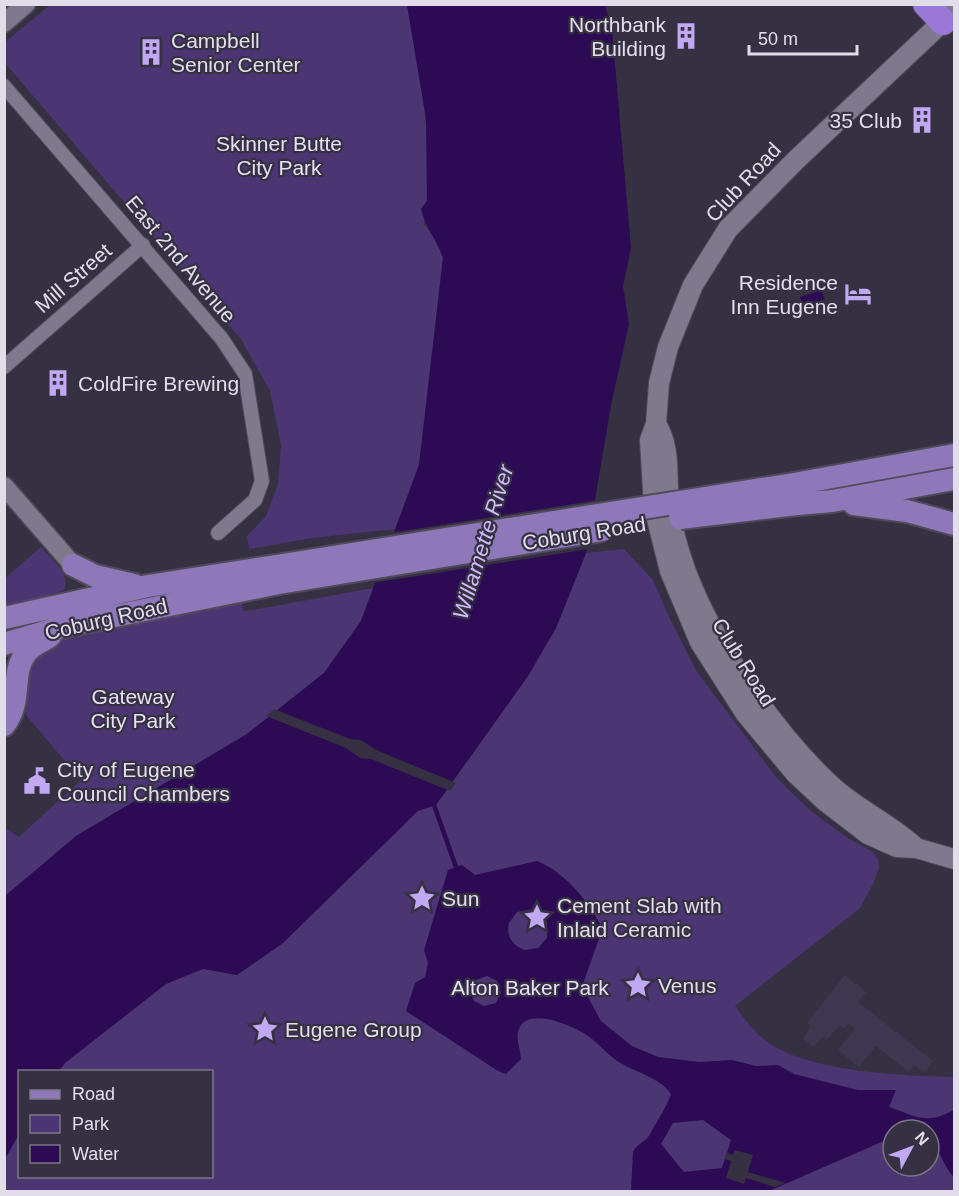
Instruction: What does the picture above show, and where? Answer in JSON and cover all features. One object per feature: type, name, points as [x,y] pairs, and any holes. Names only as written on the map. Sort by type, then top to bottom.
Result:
[{"type":"main road","name":"Club Road","points":[[944,16],[728,229],[693,285],[668,347],[659,383],[656,424],[650,440],[654,507],[662,541],[686,611],[720,675],[770,743],[825,801],[868,834],[897,847],[916,848],[954,859]]},
{"type":"main road","name":"Coburg Road","points":[[4,618],[148,586],[278,574],[795,494],[954,455]]},
{"type":"main road","name":"Coburg Road","points":[[795,494],[832,501],[954,479]]},
{"type":"main road","points":[[832,501],[907,511],[954,524]]},
{"type":"main road","points":[[68,603],[74,583],[73,565],[113,582],[148,586]]},
{"type":"main road","name":"Coburg Road","points":[[4,644],[65,626],[278,574]]},
{"type":"main road","points":[[4,725],[14,711],[19,671],[24,656],[31,648],[65,626]]},
{"type":"street","points":[[4,23],[26,4]]},
{"type":"street","name":"East 2nd Avenue","points":[[4,86],[222,339],[245,374],[262,481],[255,500],[218,533]]},
{"type":"street","name":"Mill Street","points":[[4,367],[143,245]]},
{"type":"street","points":[[4,486],[73,565]]},
{"type":"shaded area","points":[[845,975],[866,992],[858,1002],[933,1061],[924,1073],[914,1065],[909,1072],[876,1046],[859,1067],[838,1050],[855,1029],[849,1023],[844,1028],[839,1025],[827,1040],[823,1036],[814,1047],[803,1038],[811,1027],[807,1023]]},
{"type":"green space","name":"Skinner Butte City Park","points":[[50,5],[407,5],[425,114],[428,169],[424,224],[436,239],[443,258],[419,465],[395,529],[312,538],[249,549],[247,536],[266,516],[278,484],[281,445],[270,391],[241,339],[5,63],[4,43]]},
{"type":"green space","points":[[41,547],[62,572],[65,578],[64,590],[5,610],[4,579]]},
{"type":"green space","name":"Alton Baker Park","points":[[624,549],[653,580],[697,672],[776,777],[811,811],[846,837],[873,852],[878,859],[879,868],[860,908],[735,1006],[762,1038],[791,1055],[813,1062],[861,1071],[954,1077],[954,1191],[5,1192],[4,1159],[18,1136],[18,1178],[213,1178],[213,1070],[60,1070],[64,1063],[162,977],[358,862],[413,812],[443,795],[528,676],[556,628],[586,553]]},
{"type":"green space","name":"Gateway City Park","points":[[373,588],[361,621],[324,673],[247,734],[80,834],[5,896],[5,828],[19,837],[81,780],[26,715],[30,678],[37,659],[44,651],[68,638],[242,603],[243,611],[252,610]]},
{"type":"water","name":"Willamette River","points":[[407,5],[605,5],[612,30],[631,248],[623,286],[629,324],[611,405],[586,553],[556,628],[528,676],[436,805],[418,811],[283,943],[237,975],[203,969],[166,984],[65,1063],[60,1070],[18,1070],[18,1136],[5,1159],[5,896],[76,836],[247,734],[324,673],[361,621],[419,465],[443,258],[421,209],[427,201],[426,119]]},
{"type":"water","points":[[821,290],[825,299],[803,307],[800,297]]},
{"type":"water","points":[[537,861],[556,872],[574,887],[595,915],[600,924],[601,933],[584,981],[584,990],[601,1021],[632,1046],[658,1057],[700,1062],[732,1060],[756,1066],[778,1065],[794,1074],[858,1090],[896,1090],[889,1107],[922,1118],[881,1118],[881,1142],[769,1191],[631,1191],[633,1152],[648,1137],[671,1094],[660,1083],[616,1060],[592,1039],[572,1027],[539,1018],[530,1019],[522,1024],[518,1032],[521,1059],[506,1074],[406,1011],[415,983],[425,977],[428,963],[424,950],[448,870],[462,865],[475,875]],"holes":[[[533,909],[547,922],[547,938],[538,948],[525,950],[517,946],[511,940],[508,932],[509,923],[517,912]],[[487,976],[497,981],[501,992],[496,1003],[484,1006],[474,1001],[470,990],[476,980]],[[703,1120],[731,1140],[722,1168],[684,1172],[661,1144],[673,1123]]]},
{"type":"water","points":[[954,1110],[954,1177],[941,1158],[941,1118],[929,1118]]},
{"type":"pier","points":[[598,500],[589,549],[372,583],[390,533]]},
{"type":"pier","points":[[274,709],[350,739],[361,740],[374,749],[456,783],[450,791],[371,759],[360,758],[346,748],[266,716]]},
{"type":"pier","points":[[735,1150],[753,1155],[748,1172],[786,1183],[775,1187],[746,1178],[744,1184],[726,1178],[731,1161],[725,1159],[727,1153],[733,1155]]},
{"type":"waterway","points":[[433,802],[457,870]]},
{"type":"place","name":"Northbank Building","points":[[686,36]]},
{"type":"place","name":"Campbell Senior Center","points":[[151,52]]},
{"type":"place","name":"35 Club","points":[[922,120]]},
{"type":"place","name":"Residence Inn Eugene","points":[[858,294]]},
{"type":"place","name":"ColdFire Brewing","points":[[58,383]]},
{"type":"place","name":"City of Eugene Council Chambers","points":[[37,781]]},
{"type":"place","name":"Sun","points":[[422,898]]},
{"type":"place","name":"Cement Slab with Inlaid Ceramic","points":[[537,917]]},
{"type":"place","name":"Venus","points":[[638,985]]},
{"type":"place","name":"Eugene Group","points":[[265,1029]]}]
